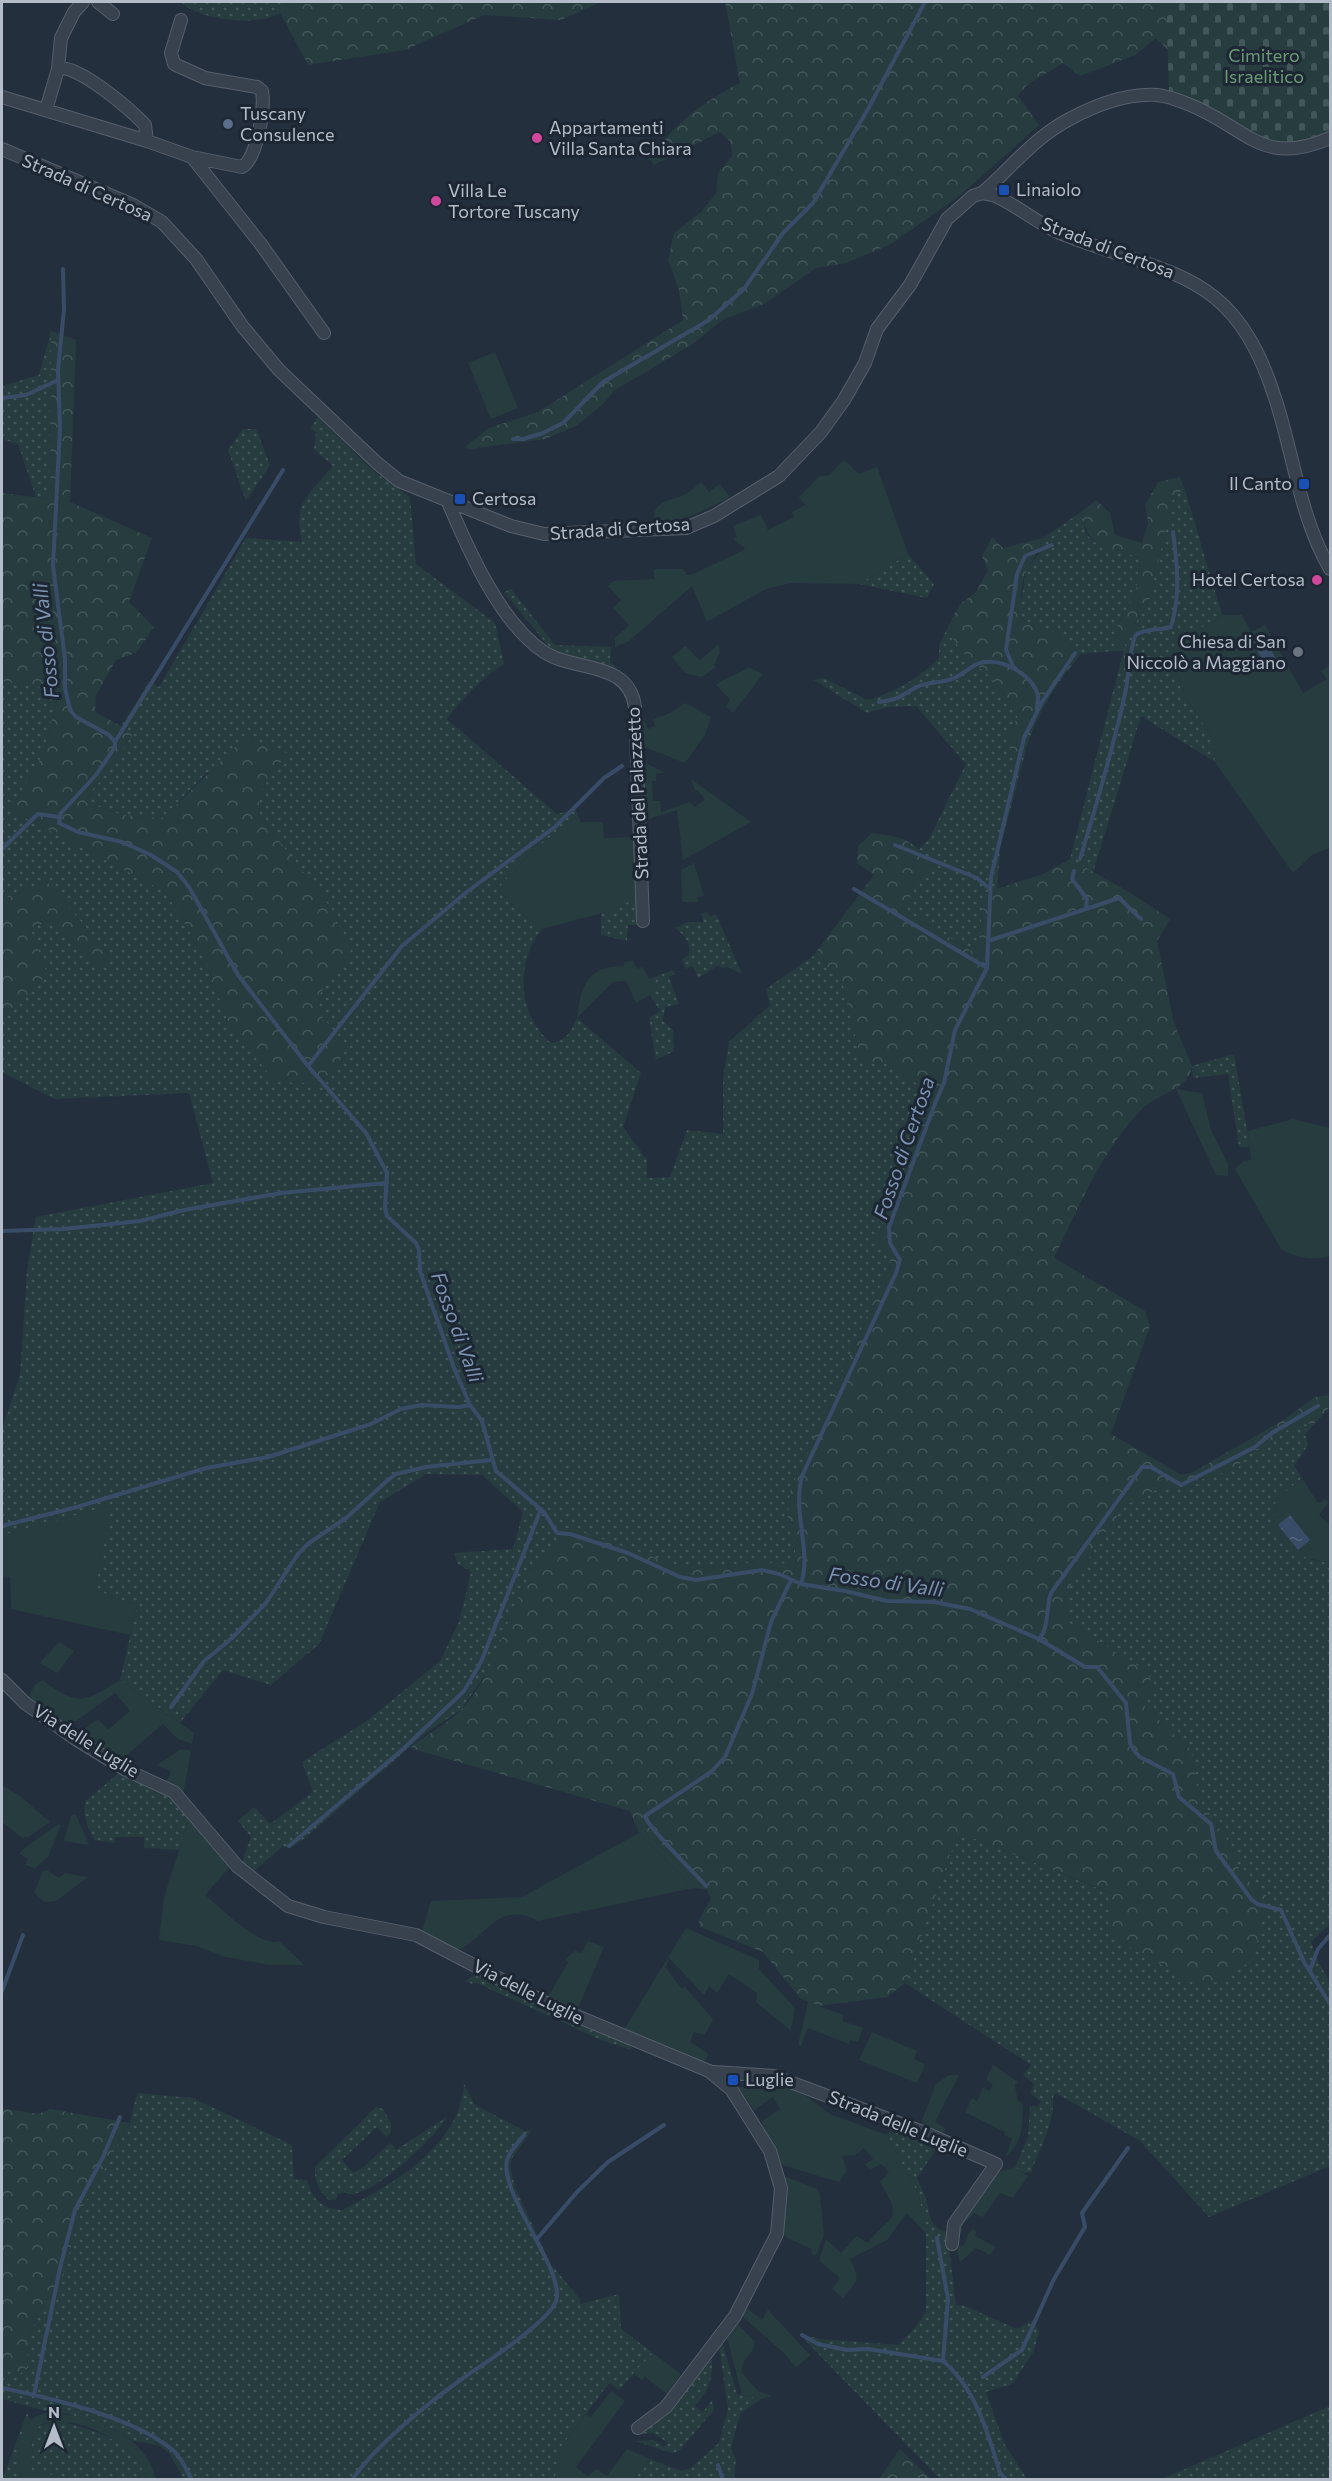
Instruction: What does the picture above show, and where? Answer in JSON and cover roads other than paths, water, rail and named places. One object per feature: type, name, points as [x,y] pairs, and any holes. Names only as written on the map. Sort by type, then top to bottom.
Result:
[{"type":"street","points":[[46,110],[58,69],[61,38],[74,12],[83,2]]},
{"type":"street","points":[[98,2],[112,14]]},
{"type":"street","points":[[2,97],[192,157],[234,167],[245,166],[261,121],[263,93],[259,88],[205,78],[174,64],[171,53],[181,20]]},
{"type":"street","points":[[58,69],[67,68],[76,71],[117,101],[145,125],[147,141]]},
{"type":"street","points":[[982,192],[1054,128],[1096,107],[1137,96],[1158,95],[1176,100],[1216,117],[1253,141],[1277,149],[1295,149],[1330,138]]},
{"type":"street","name":"Strada di Certosa","points":[[2,149],[133,205],[158,219],[196,259],[243,327],[279,370],[399,481],[511,526],[544,534],[678,529],[693,526],[714,516],[779,476],[821,432],[858,376],[877,329],[914,280],[943,225],[962,204],[982,192],[999,197],[1059,233],[1181,276],[1213,296],[1233,313],[1262,359],[1280,414],[1308,521],[1330,569]]},
{"type":"street","points":[[192,157],[260,243],[324,333]]},
{"type":"street","name":"Strada del Palazzetto","points":[[448,502],[484,580],[533,643],[552,656],[607,672],[626,683],[631,692],[635,707],[643,921]]},
{"type":"street","name":"Via delle Luglie","points":[[2,1680],[25,1703],[77,1740],[121,1767],[174,1792],[237,1866],[288,1906],[314,1914],[416,1935],[543,2002],[710,2071],[731,2089],[771,2151],[781,2188],[777,2234],[735,2316],[666,2406],[638,2428]]},
{"type":"street","name":"Strada delle Luglie","points":[[710,2071],[774,2076],[923,2132],[996,2164],[954,2224],[952,2244]]},
{"type":"water","points":[[1263,635],[1277,661],[1266,667],[1252,640]]},
{"type":"water","points":[[1290,1515],[1310,1540],[1298,1550],[1278,1525]]},
{"type":"waterway","points":[[513,439],[523,439],[543,433],[563,423],[603,382],[709,320],[744,289],[783,233],[813,203],[868,109],[925,2]]},
{"type":"waterway","name":"Fosso di Valli","points":[[63,269],[64,309],[58,370],[60,428],[53,566],[65,659],[65,688],[70,710],[76,717],[109,735],[115,742],[115,747],[96,775],[61,813],[59,823],[78,832],[122,842],[151,855],[177,872],[189,887],[238,975],[308,1066],[366,1133],[387,1173],[385,1207],[387,1216],[416,1243],[419,1250],[420,1271],[454,1368],[470,1405],[482,1421],[496,1471],[544,1512],[557,1533],[570,1534],[628,1553],[680,1577],[696,1580],[762,1570],[779,1574],[801,1584],[887,1601],[934,1602],[970,1609],[1039,1639],[1085,1667],[1097,1667],[1126,1703],[1130,1743],[1135,1752],[1140,1757],[1173,1774],[1179,1797],[1211,1824],[1216,1851],[1251,1899],[1257,1904],[1281,1910],[1304,1962],[1330,2004]]},
{"type":"waterway","points":[[2,398],[26,395],[58,380]]},
{"type":"waterway","points":[[115,742],[283,470]]},
{"type":"waterway","points":[[1080,859],[1116,732],[1134,639],[1139,633],[1171,627],[1177,591],[1173,532]]},
{"type":"waterway","name":"Fosso di Certosa","points":[[1013,666],[1006,650],[1017,574],[1025,556],[1052,545]]},
{"type":"waterway","name":"Fosso di Certosa","points":[[801,1584],[804,1571],[799,1504],[802,1476],[896,1273],[900,1260],[890,1243],[889,1227],[944,1083],[955,1030],[987,968],[991,877],[1024,738],[1042,702],[1075,653]]},
{"type":"waterway","name":"Fosso di Certosa","points":[[879,702],[896,698],[921,685],[953,679],[977,664],[995,662],[1014,668],[1029,680],[1038,696],[1037,710]]},
{"type":"waterway","points":[[308,1066],[402,946],[468,891],[555,827],[604,778],[622,766]]},
{"type":"waterway","points":[[2,849],[38,814],[59,817]]},
{"type":"waterway","points":[[895,845],[977,878],[990,889]]},
{"type":"waterway","points":[[988,941],[1086,909],[1087,899],[1072,879],[1074,871]]},
{"type":"waterway","points":[[854,889],[987,968]]},
{"type":"waterway","points":[[1086,909],[1119,898],[1141,919]]},
{"type":"waterway","points":[[2,1231],[63,1229],[140,1221],[184,1210],[281,1193],[387,1183]]},
{"type":"waterway","points":[[2,1526],[77,1507],[206,1468],[268,1457],[371,1424],[401,1409],[422,1405],[459,1407],[470,1405]]},
{"type":"waterway","points":[[1039,1639],[1046,1624],[1051,1593],[1142,1467],[1151,1467],[1181,1485],[1255,1447],[1272,1433],[1318,1406]]},
{"type":"waterway","points":[[171,1707],[204,1661],[231,1639],[266,1603],[298,1554],[309,1543],[346,1518],[388,1480],[396,1474],[426,1467],[491,1460]]},
{"type":"waterway","points":[[289,1846],[402,1750],[464,1691],[481,1662],[541,1509]]},
{"type":"waterway","points":[[706,1886],[662,1840],[645,1816],[711,1772],[725,1757],[752,1694],[771,1622],[791,1580]]},
{"type":"waterway","points":[[2,1991],[23,1935]]},
{"type":"waterway","points":[[1310,1970],[1318,1949],[1330,1935]]},
{"type":"waterway","points":[[34,2395],[60,2268],[75,2210],[103,2157],[120,2117]]},
{"type":"waterway","points":[[536,2240],[577,2192],[608,2162],[664,2125]]},
{"type":"waterway","points":[[352,2480],[374,2454],[418,2412],[528,2331],[551,2310],[556,2301],[557,2288],[551,2271],[520,2209],[506,2171],[508,2157],[524,2135]]},
{"type":"waterway","points":[[983,2377],[1022,2350],[1054,2279],[1085,2227],[1082,2213],[1128,2148]]},
{"type":"waterway","points":[[937,2238],[948,2299],[943,2361],[954,2372],[972,2398],[985,2427],[1000,2473],[1007,2480]]},
{"type":"waterway","points":[[802,2335],[818,2344],[847,2350],[868,2349],[943,2361]]},
{"type":"waterway","points":[[2,2388],[93,2411],[139,2429],[175,2452],[192,2480]]},
{"type":"waterway","points":[[718,2465],[723,2480]]},
{"type":"place","name":"Tuscany Consulence","points":[[228,124]]},
{"type":"place","name":"Appartamenti Villa Santa Chiara","points":[[537,138]]},
{"type":"place","name":"Linaiolo","points":[[1004,190]]},
{"type":"place","name":"Villa Le Tortore Tuscany","points":[[436,201]]},
{"type":"place","name":"Il Canto","points":[[1304,484]]},
{"type":"place","name":"Certosa","points":[[460,499]]},
{"type":"place","name":"Hotel Certosa","points":[[1317,580]]},
{"type":"place","name":"Chiesa di San Niccolò a Maggiano","points":[[1298,652]]},
{"type":"place","name":"Luglie","points":[[733,2080]]},
{"type":"park label","name":"Cimitero Israelitico","points":[[1264,66]]}]
